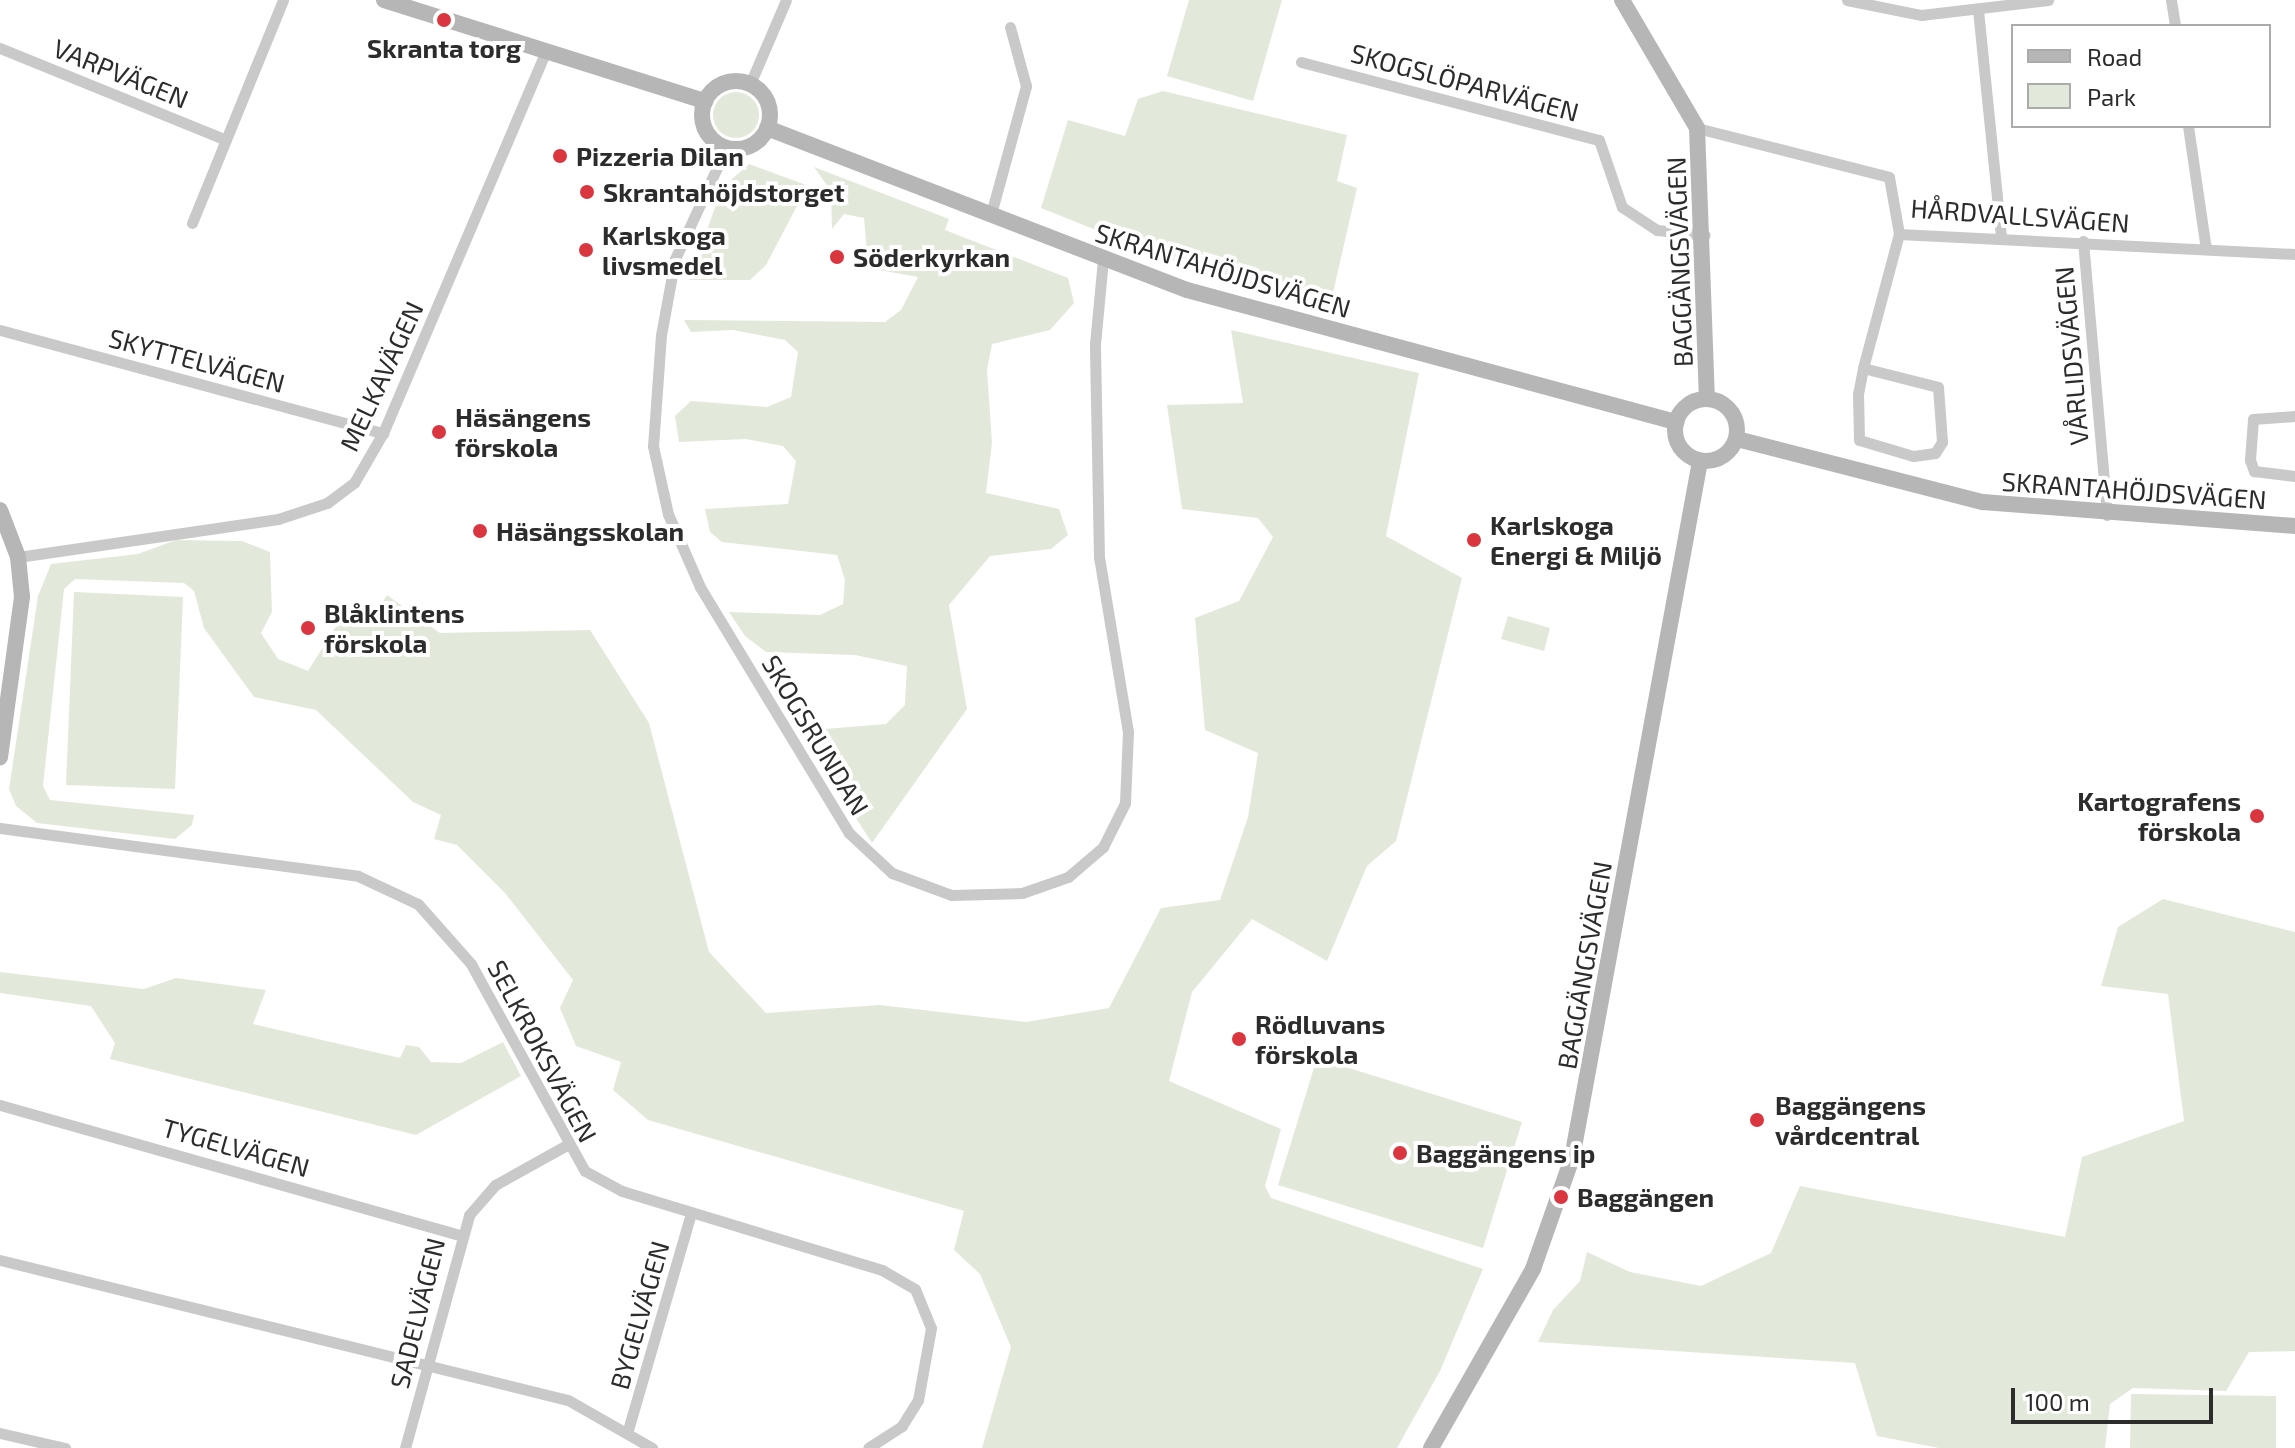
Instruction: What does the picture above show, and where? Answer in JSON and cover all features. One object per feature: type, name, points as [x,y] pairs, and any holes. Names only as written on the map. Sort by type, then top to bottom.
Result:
[{"type":"street","points":[[192,223],[283,0]]},
{"type":"street","points":[[384,0],[705,101]]},
{"type":"street","points":[[750,84],[786,0]]},
{"type":"street","name":"BAGGÄNGSVÄGEN","points":[[1622,0],[1697,128],[1705,235],[1707,399]]},
{"type":"street","points":[[1847,0],[1921,15],[2048,0]]},
{"type":"street","points":[[2171,0],[2175,24]]},
{"type":"street","points":[[1978,10],[2001,236]]},
{"type":"street","points":[[991,214],[1026,86],[1010,27]]},
{"type":"street","name":"VARPVÄGEN","points":[[0,48],[224,139]]},
{"type":"street","name":"MELKAVÄGEN","points":[[18,557],[306,512],[354,483],[383,433],[545,53]]},
{"type":"street","name":"SKOGSLÖPARVÄGEN","points":[[1301,62],[1599,140],[1622,207],[1657,230],[1705,235]]},
{"type":"street","points":[[727,82],[750,84],[767,102],[767,128],[751,146],[726,148],[705,129],[705,101],[727,82]]},
{"type":"street","name":"SKRANTAHÖJDSVÄGEN","points":[[767,128],[1103,260],[1676,422]]},
{"type":"street","name":"HÅRDVALLSVÄGEN","points":[[1697,128],[1889,177],[1899,234],[2001,236],[2295,254]]},
{"type":"street","points":[[2188,128],[2206,249]]},
{"type":"street","name":"SKOGSRUNDAN","points":[[726,148],[675,259],[661,335],[653,446],[668,514],[700,587],[849,833],[892,873],[951,895],[1001,896],[1068,877],[1103,847],[1125,803],[1128,732],[1099,557],[1095,344],[1103,260]]},
{"type":"street","points":[[1863,368],[1938,387],[1942,442],[1935,453],[1913,456],[1859,440],[1863,368],[1899,234]]},
{"type":"street","name":"VÅRLIDSVÄGEN","points":[[2083,241],[2107,515]]},
{"type":"street","name":"SKYTTELVÄGEN","points":[[0,330],[383,433]]},
{"type":"street","points":[[1707,399],[1732,413],[1737,439],[1725,455],[1700,461],[1680,446],[1676,422],[1687,405],[1707,399]]},
{"type":"street","points":[[2295,416],[2253,419],[2250,460],[2254,471],[2295,476]]},
{"type":"street","name":"SKRANTAHÖJDSVÄGEN","points":[[1737,439],[1983,502],[2107,515],[2295,526]]},
{"type":"street","name":"BAGGÄNGSVÄGEN","points":[[1431,1448],[1533,1269],[1572,1158],[1700,461]]},
{"type":"street","points":[[0,510],[18,557],[21,624],[0,757]]},
{"type":"street","name":"SELKROKSVÄGEN","points":[[0,828],[335,873],[398,890],[436,918],[471,964],[567,1145],[603,1183],[691,1213],[882,1270],[925,1302],[931,1328],[918,1400],[902,1426],[868,1448]]},
{"type":"street","name":"TYGELVÄGEN","points":[[0,1105],[459,1235]]},
{"type":"street","name":"SADELVÄGEN","points":[[405,1448],[459,1235],[495,1185],[567,1145]]},
{"type":"street","name":"BYGELVÄGEN","points":[[628,1430],[691,1213]]},
{"type":"street","points":[[0,1260],[568,1400],[628,1430],[652,1448]]},
{"type":"street","points":[[0,1433],[65,1448]]},
{"type":"green space","points":[[1189,0],[1282,0],[1253,101],[1167,76]]},
{"type":"green space","points":[[1163,91],[1347,135],[1337,181],[1357,188],[1329,310],[1196,270],[1041,208],[1068,120],[1125,136],[1138,99]]},
{"type":"green space","points":[[736,92],[752,99],[759,115],[752,131],[736,138],[720,131],[713,115],[720,99]]},
{"type":"green space","points":[[749,164],[817,189],[797,206],[766,265],[750,280],[689,280],[722,188]]},
{"type":"green space","points":[[814,167],[949,219],[945,230],[1068,278],[1074,303],[1050,330],[992,344],[987,370],[992,443],[986,493],[1059,509],[1068,535],[1051,549],[990,556],[949,605],[967,709],[872,843],[800,731],[886,724],[905,705],[907,666],[855,655],[766,652],[745,636],[729,612],[820,615],[843,604],[845,580],[837,555],[722,542],[710,532],[705,509],[788,504],[796,461],[783,446],[746,439],[679,442],[675,416],[691,401],[767,407],[791,397],[798,352],[785,340],[733,330],[691,332],[684,320],[885,322],[901,310],[918,277],[879,270],[867,253],[864,218],[844,214],[832,229],[831,191]]},
{"type":"green space","points":[[1231,330],[1419,373],[1386,536],[1462,578],[1396,841],[1367,866],[1327,961],[1252,919],[1192,992],[1169,1081],[1281,1129],[1265,1186],[1271,1198],[1483,1269],[1440,1371],[1397,1448],[982,1448],[1011,1347],[980,1274],[954,1250],[964,1211],[648,1120],[613,1090],[621,1062],[576,1046],[560,1008],[573,980],[505,893],[457,845],[434,839],[441,815],[413,802],[316,710],[254,697],[204,628],[194,591],[184,583],[75,579],[64,589],[43,786],[50,800],[194,815],[192,825],[175,839],[37,823],[16,806],[9,789],[38,596],[51,564],[138,554],[176,540],[242,541],[270,552],[272,612],[261,633],[278,659],[308,671],[348,607],[375,615],[387,595],[440,633],[590,630],[649,723],[709,952],[766,1013],[880,1005],[1026,1022],[1109,1008],[1161,908],[1220,900],[1248,817],[1258,753],[1205,730],[1195,618],[1239,601],[1273,537],[1258,518],[1182,509],[1167,405],[1243,403]]},
{"type":"green space","points":[[74,592],[183,597],[175,789],[66,785]]},
{"type":"green space","points":[[1508,616],[1550,628],[1544,651],[1501,639]]},
{"type":"green space","points":[[2163,899],[2295,932],[2295,1351],[2249,1352],[2226,1391],[2133,1388],[2110,1404],[2105,1448],[1939,1448],[1877,1436],[1855,1363],[1538,1342],[1553,1310],[1580,1281],[1587,1252],[1630,1272],[1701,1286],[1771,1253],[1800,1186],[2065,1237],[2082,1157],[2184,1121],[2168,994],[2101,986],[2118,927]]},
{"type":"green space","points":[[0,972],[144,989],[176,978],[266,990],[253,1024],[400,1058],[406,1045],[419,1047],[431,1062],[461,1063],[503,1042],[521,1076],[416,1135],[110,1059],[115,1043],[91,1006],[0,993]]},
{"type":"green space","name":"Baggängens ip","points":[[1317,1058],[1522,1122],[1483,1248],[1278,1185]]},
{"type":"green space","points":[[2131,1394],[2276,1396],[2276,1448],[2130,1448]]},
{"type":"place","name":"Skranta torg","points":[[444,20]]},
{"type":"place","name":"Pizzeria Dilan","points":[[560,156]]},
{"type":"place","name":"Skrantahöjdstorget","points":[[587,192]]},
{"type":"place","name":"Karlskoga livsmedel","points":[[586,250]]},
{"type":"place","name":"Söderkyrkan","points":[[837,257]]},
{"type":"place","name":"Häsängens förskola","points":[[439,432]]},
{"type":"place","name":"Häsängsskolan","points":[[480,531]]},
{"type":"place","name":"Karlskoga Energi & Miljö","points":[[1474,540]]},
{"type":"place","name":"Blåklintens förskola","points":[[308,628]]},
{"type":"place","name":"Kartografens förskola","points":[[2257,816]]},
{"type":"place","name":"Rödluvans förskola","points":[[1239,1039]]},
{"type":"place","name":"Baggängens vårdcentral","points":[[1757,1120]]},
{"type":"place","name":"Baggängens ip","points":[[1400,1153]]},
{"type":"place","name":"Baggängen","points":[[1561,1197]]}]
